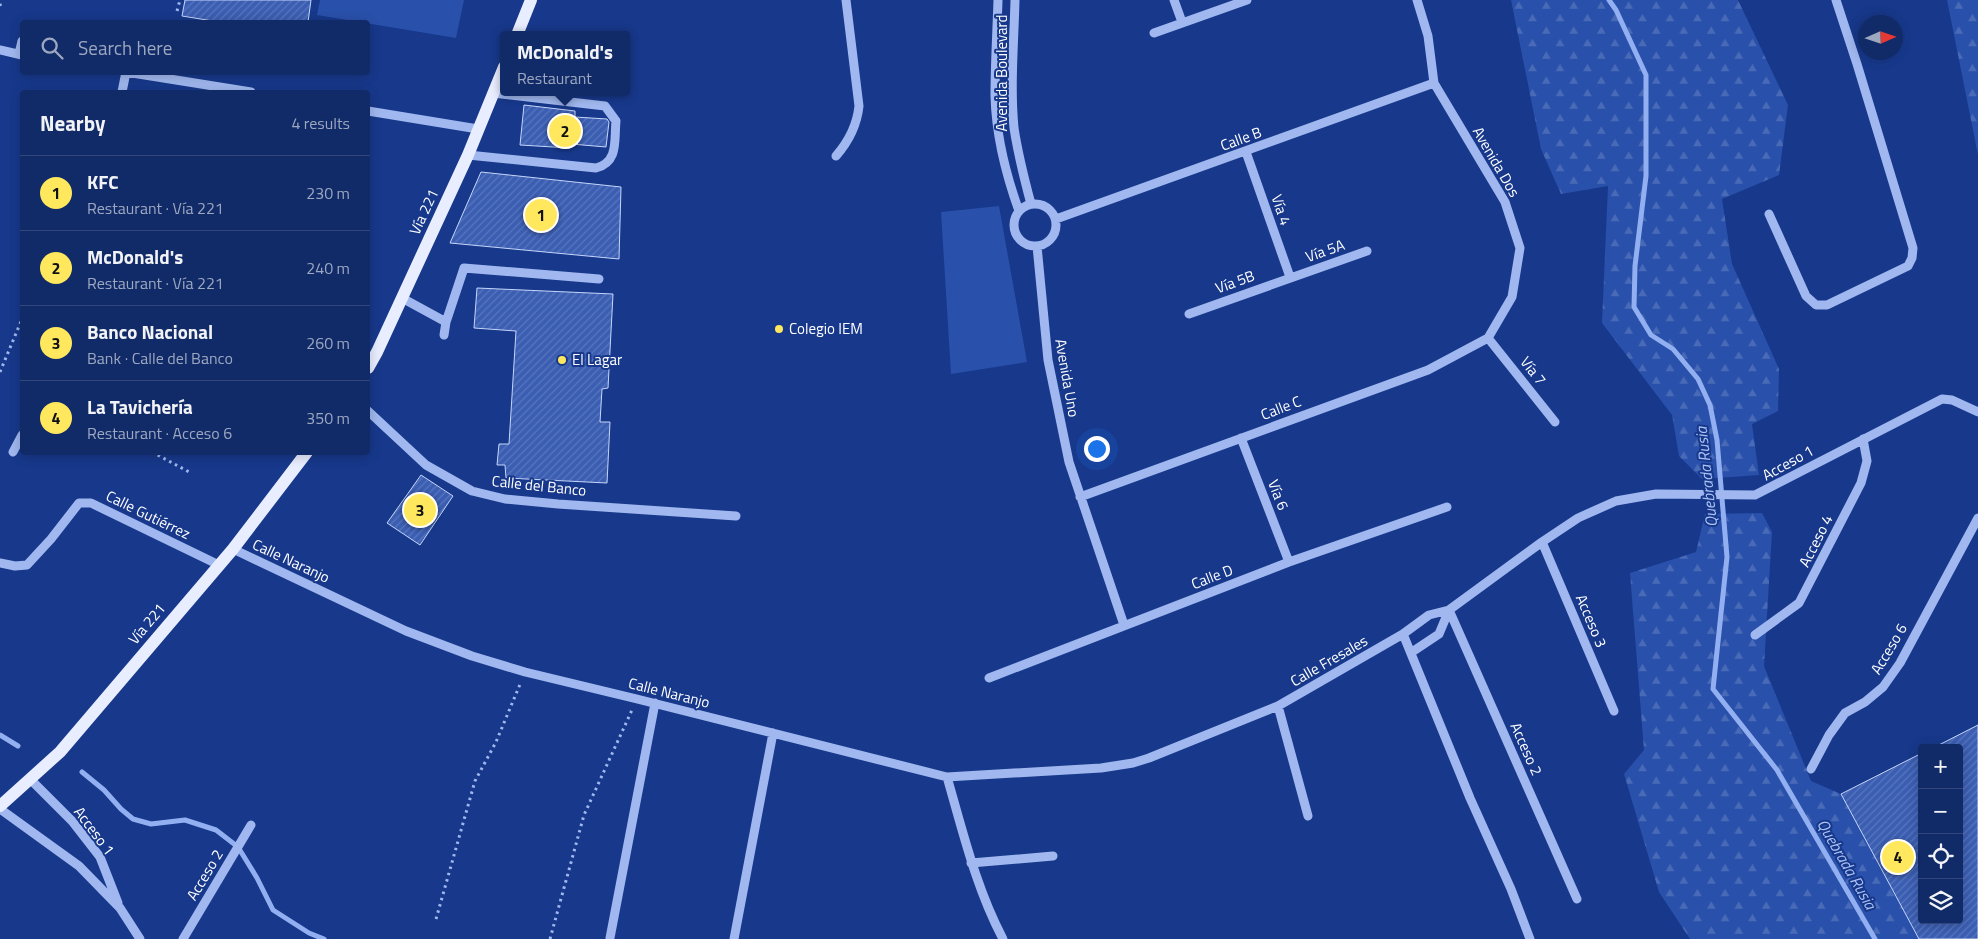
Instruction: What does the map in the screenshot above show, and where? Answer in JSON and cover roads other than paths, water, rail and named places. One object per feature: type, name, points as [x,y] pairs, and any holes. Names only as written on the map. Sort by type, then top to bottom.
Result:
[{"type":"main road","points":[[519,31],[531,0]]},
{"type":"main road","name":"Vía 221","points":[[370,364],[468,155],[500,76]]},
{"type":"main road","name":"Vía 221","points":[[0,808],[60,752],[233,549],[305,455]]},
{"type":"street","points":[[836,156],[846,145],[857,121],[859,106],[846,0]]},
{"type":"street","name":"Avenida Boulevard","points":[[998,0],[995,96],[999,137],[1010,186],[1019,211]]},
{"type":"street","name":"Avenida Boulevard","points":[[1016,0],[1013,64],[1014,126],[1020,164],[1031,204]]},
{"type":"street","points":[[1174,0],[1182,22]]},
{"type":"street","points":[[1154,34],[1182,22],[1247,0]]},
{"type":"street","name":"Avenida Dos","points":[[1417,0],[1428,36],[1434,83],[1505,202],[1520,248],[1512,297],[1488,338]]},
{"type":"street","points":[[1769,214],[1806,296],[1816,305],[1827,305],[1908,266],[1912,258],[1913,248],[1836,0]]},
{"type":"street","points":[[0,50],[20,54]]},
{"type":"street","points":[[122,90],[126,75]]},
{"type":"street","points":[[139,75],[238,90]]},
{"type":"street","name":"Calle B","points":[[1056,220],[1434,83]]},
{"type":"street","points":[[493,93],[500,94]]},
{"type":"street","points":[[468,155],[596,168],[604,166],[610,160],[614,153],[616,121],[604,106],[519,96]]},
{"type":"street","points":[[370,111],[478,129]]},
{"type":"street","name":"Vía 4","points":[[1246,152],[1290,277]]},
{"type":"street","points":[[1031,204],[1041,204],[1050,210],[1056,220],[1056,230],[1052,239],[1043,245],[1025,244],[1018,239],[1015,232],[1014,223],[1016,215],[1022,208],[1031,204]]},
{"type":"street","name":"Avenida Uno","points":[[1037,246],[1048,360],[1069,462],[1124,625]]},
{"type":"street","name":"Vía 5A","points":[[1290,277],[1367,250]]},
{"type":"street","points":[[444,335],[446,322],[464,268],[599,279]]},
{"type":"street","name":"Vía 5B","points":[[1189,314],[1290,277]]},
{"type":"street","points":[[402,298],[446,322]]},
{"type":"street","name":"Vía 7","points":[[1488,338],[1555,422]]},
{"type":"street","name":"Calle C","points":[[1080,497],[1428,370],[1488,338]]},
{"type":"street","name":"Acceso 1","points":[[1403,634],[1430,615],[1449,610],[1578,518],[1616,501],[1656,494],[1749,496],[1763,492],[1776,483],[1942,399],[1952,400],[1978,412]]},
{"type":"street","name":"Calle del Banco","points":[[370,413],[426,465],[472,491],[505,499],[540,503],[736,516]]},
{"type":"street","name":"Vía 6","points":[[1241,438],[1289,562]]},
{"type":"street","points":[[13,452],[20,439]]},
{"type":"street","name":"Acceso 4","points":[[1755,635],[1799,603],[1861,482],[1867,461],[1863,439]]},
{"type":"street","name":"Calle Gutiérrez","points":[[0,563],[15,566],[28,564],[79,504],[91,503],[219,565]]},
{"type":"street","name":"Calle D","points":[[989,678],[1289,562],[1446,506]]},
{"type":"street","points":[[1976,529],[1978,518]]},
{"type":"street","name":"Acceso 6","points":[[1811,769],[1829,735],[1845,713],[1866,702],[1883,686],[1900,662],[1976,529]]},
{"type":"street","name":"Acceso 3","points":[[1542,542],[1614,711]]},
{"type":"street","name":"Calle Naranjo","points":[[233,549],[406,631],[472,656],[525,672],[637,698],[947,776]]},
{"type":"street","points":[[1412,652],[1439,634],[1449,610]]},
{"type":"street","name":"Acceso 2","points":[[1449,610],[1577,899]]},
{"type":"street","points":[[1403,634],[1412,652],[1470,798],[1511,889],[1530,939]]},
{"type":"street","name":"Calle Fresales","points":[[947,776],[1101,768],[1133,763],[1166,753],[1278,706],[1403,634]]},
{"type":"street","points":[[610,938],[655,704]]},
{"type":"street","points":[[1278,706],[1308,816]]},
{"type":"street","points":[[734,939],[773,733]]},
{"type":"street","points":[[947,776],[971,863],[989,912],[1003,939]]},
{"type":"street","name":"Acceso 1","points":[[31,780],[72,821],[100,857],[120,908],[140,939]]},
{"type":"street","name":"Acceso 1","points":[[0,808],[79,866],[120,908]]},
{"type":"street","name":"Acceso 2","points":[[183,939],[251,825]]},
{"type":"street","points":[[971,863],[1053,856]]},
{"type":"waterway","name":"Quebrada Rusia","points":[[1609,0],[1616,10],[1646,75],[1646,176],[1635,266],[1634,307],[1651,335],[1673,349],[1698,379],[1710,405],[1717,440],[1727,557],[1713,689],[1777,770],[1875,939]]},
{"type":"waterway","points":[[0,735],[18,746]]},
{"type":"waterway","points":[[82,772],[104,790],[133,819],[151,824],[185,820],[216,830],[238,847],[257,878],[273,910],[309,933],[324,939]]},
{"type":"place","name":"McDonald's","points":[[565,131]]},
{"type":"place","name":"KFC","points":[[541,215]]},
{"type":"place","name":"Colegio IEM","points":[[779,329]]},
{"type":"place","name":"El Lagar","points":[[562,360]]},
{"type":"place","name":"Banco Nacional","points":[[420,510]]},
{"type":"place","name":"La Tavichería","points":[[1898,857]]}]
